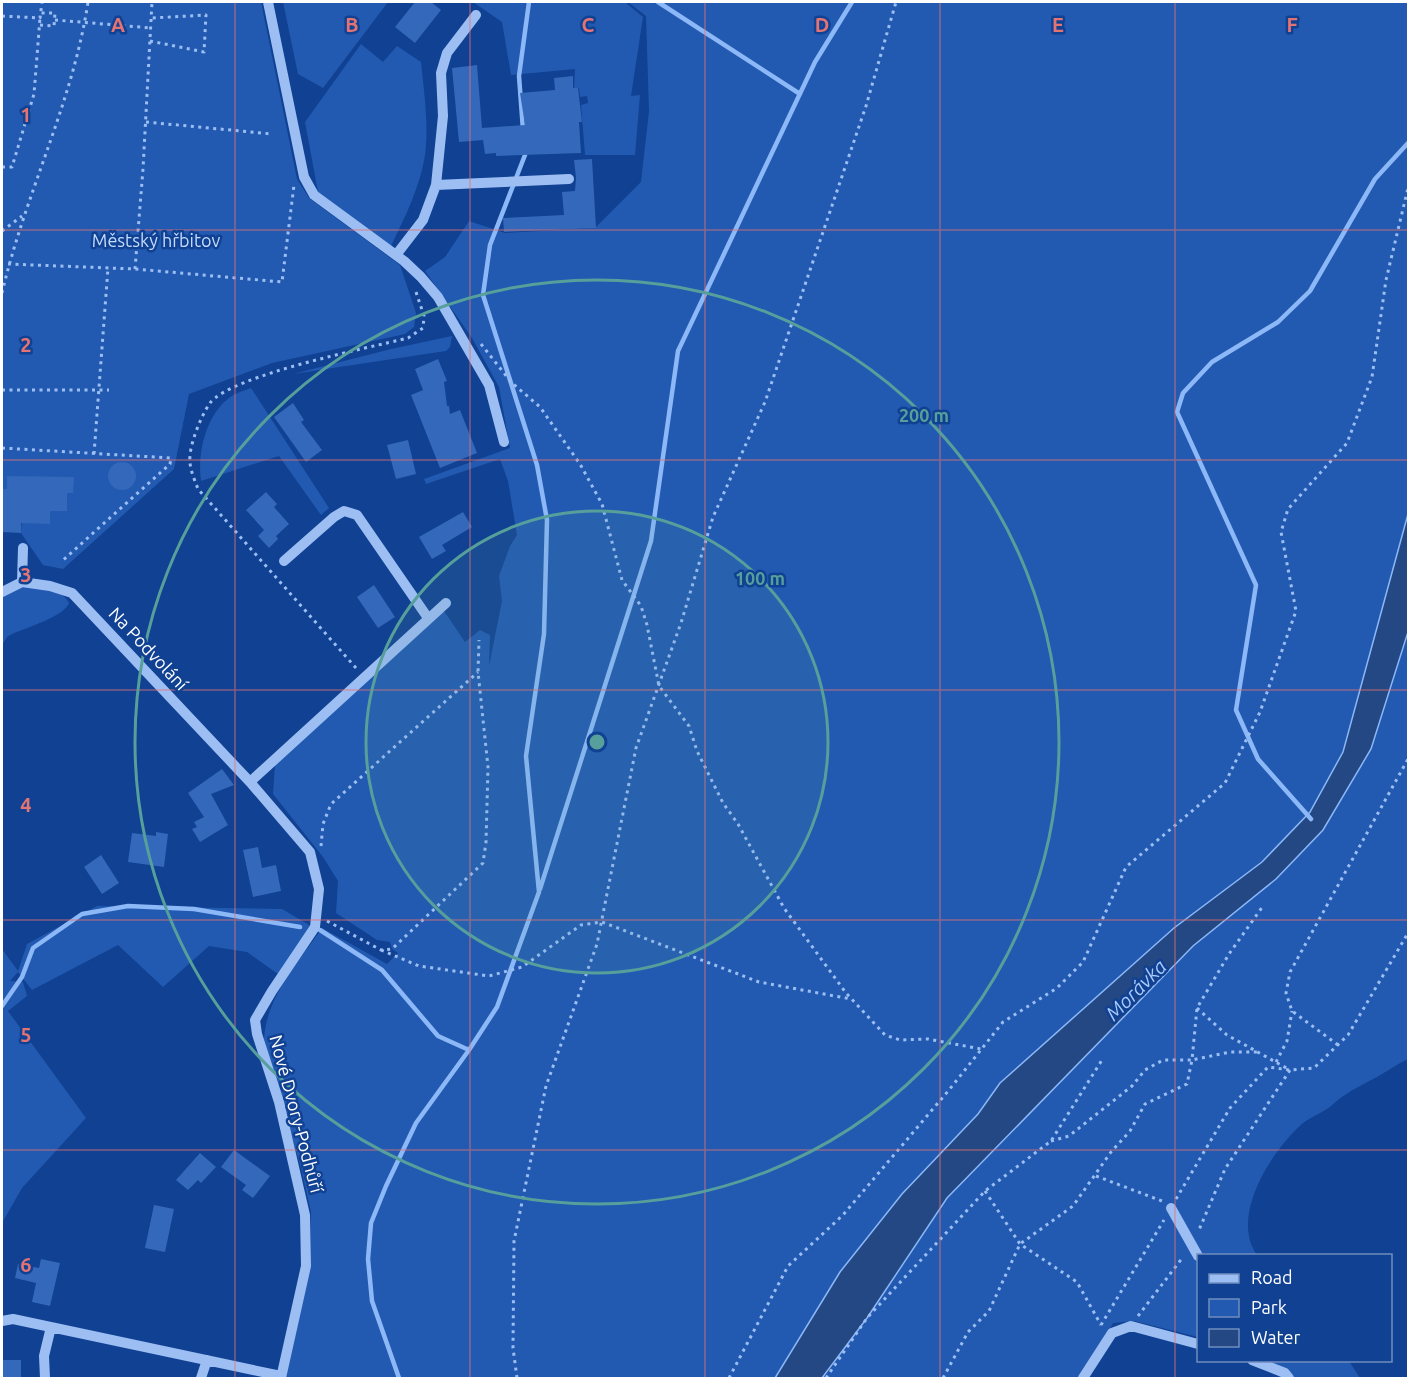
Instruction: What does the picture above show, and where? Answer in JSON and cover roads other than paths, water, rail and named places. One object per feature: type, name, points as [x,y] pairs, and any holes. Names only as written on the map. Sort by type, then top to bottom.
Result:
[{"type":"street","points":[[268,2],[304,177],[314,195],[396,255],[421,277],[438,297],[489,385],[504,442]]},
{"type":"street","points":[[396,255],[423,220],[436,185],[443,116],[441,73],[447,53],[476,15]]},
{"type":"street","points":[[436,185],[569,179]]},
{"type":"street","points":[[284,561],[334,517],[344,511],[357,515],[428,618]]},
{"type":"street","points":[[2,592],[22,582],[23,548]]},
{"type":"street","name":"Na Podvolání","points":[[22,582],[50,586],[72,593],[250,782]]},
{"type":"street","points":[[250,782],[363,676],[446,603]]},
{"type":"street","name":"Nové Dvory-Podhůří","points":[[2,1321],[13,1319],[281,1377],[306,1266],[305,1215],[279,1102],[257,1034],[255,1020],[315,927],[319,889],[310,852],[250,782]]},
{"type":"street","points":[[1171,1208],[1197,1254]]},
{"type":"street","points":[[1083,1378],[1112,1333],[1131,1326],[1197,1344]]},
{"type":"street","points":[[45,1378],[44,1356],[51,1327]]},
{"type":"street","points":[[201,1378],[207,1360]]},
{"type":"street","points":[[1257,1362],[1285,1374],[1289,1378]]},
{"type":"water","name":"Morávka","points":[[1408,514],[1408,632],[1371,749],[1323,830],[1276,879],[1193,946],[947,1198],[867,1318],[822,1378],[775,1378],[840,1272],[902,1194],[978,1114],[1000,1083],[1174,928],[1262,862],[1310,812],[1343,752]]},
{"type":"waterway","points":[[523,130],[519,76],[529,2]]},
{"type":"waterway","points":[[658,2],[800,94]]},
{"type":"waterway","points":[[540,889],[651,541],[678,351],[815,62],[852,2]]},
{"type":"waterway","points":[[1311,819],[1258,759],[1236,710],[1256,585],[1177,412],[1183,393],[1212,362],[1278,322],[1310,291],[1375,179],[1408,143]]},
{"type":"waterway","points":[[399,1378],[372,1301],[368,1259],[371,1223],[416,1123],[497,1007],[539,892],[526,756],[544,634],[547,520],[537,465],[483,295],[490,245],[525,155],[524,150]]},
{"type":"waterway","points":[[2,1006],[22,977],[33,948],[82,914],[128,906],[194,909],[300,927]]},
{"type":"waterway","points":[[320,930],[382,970],[438,1036],[469,1050]]},
{"type":"park label","name":"Městský hřbitov","points":[[156,241]]}]
